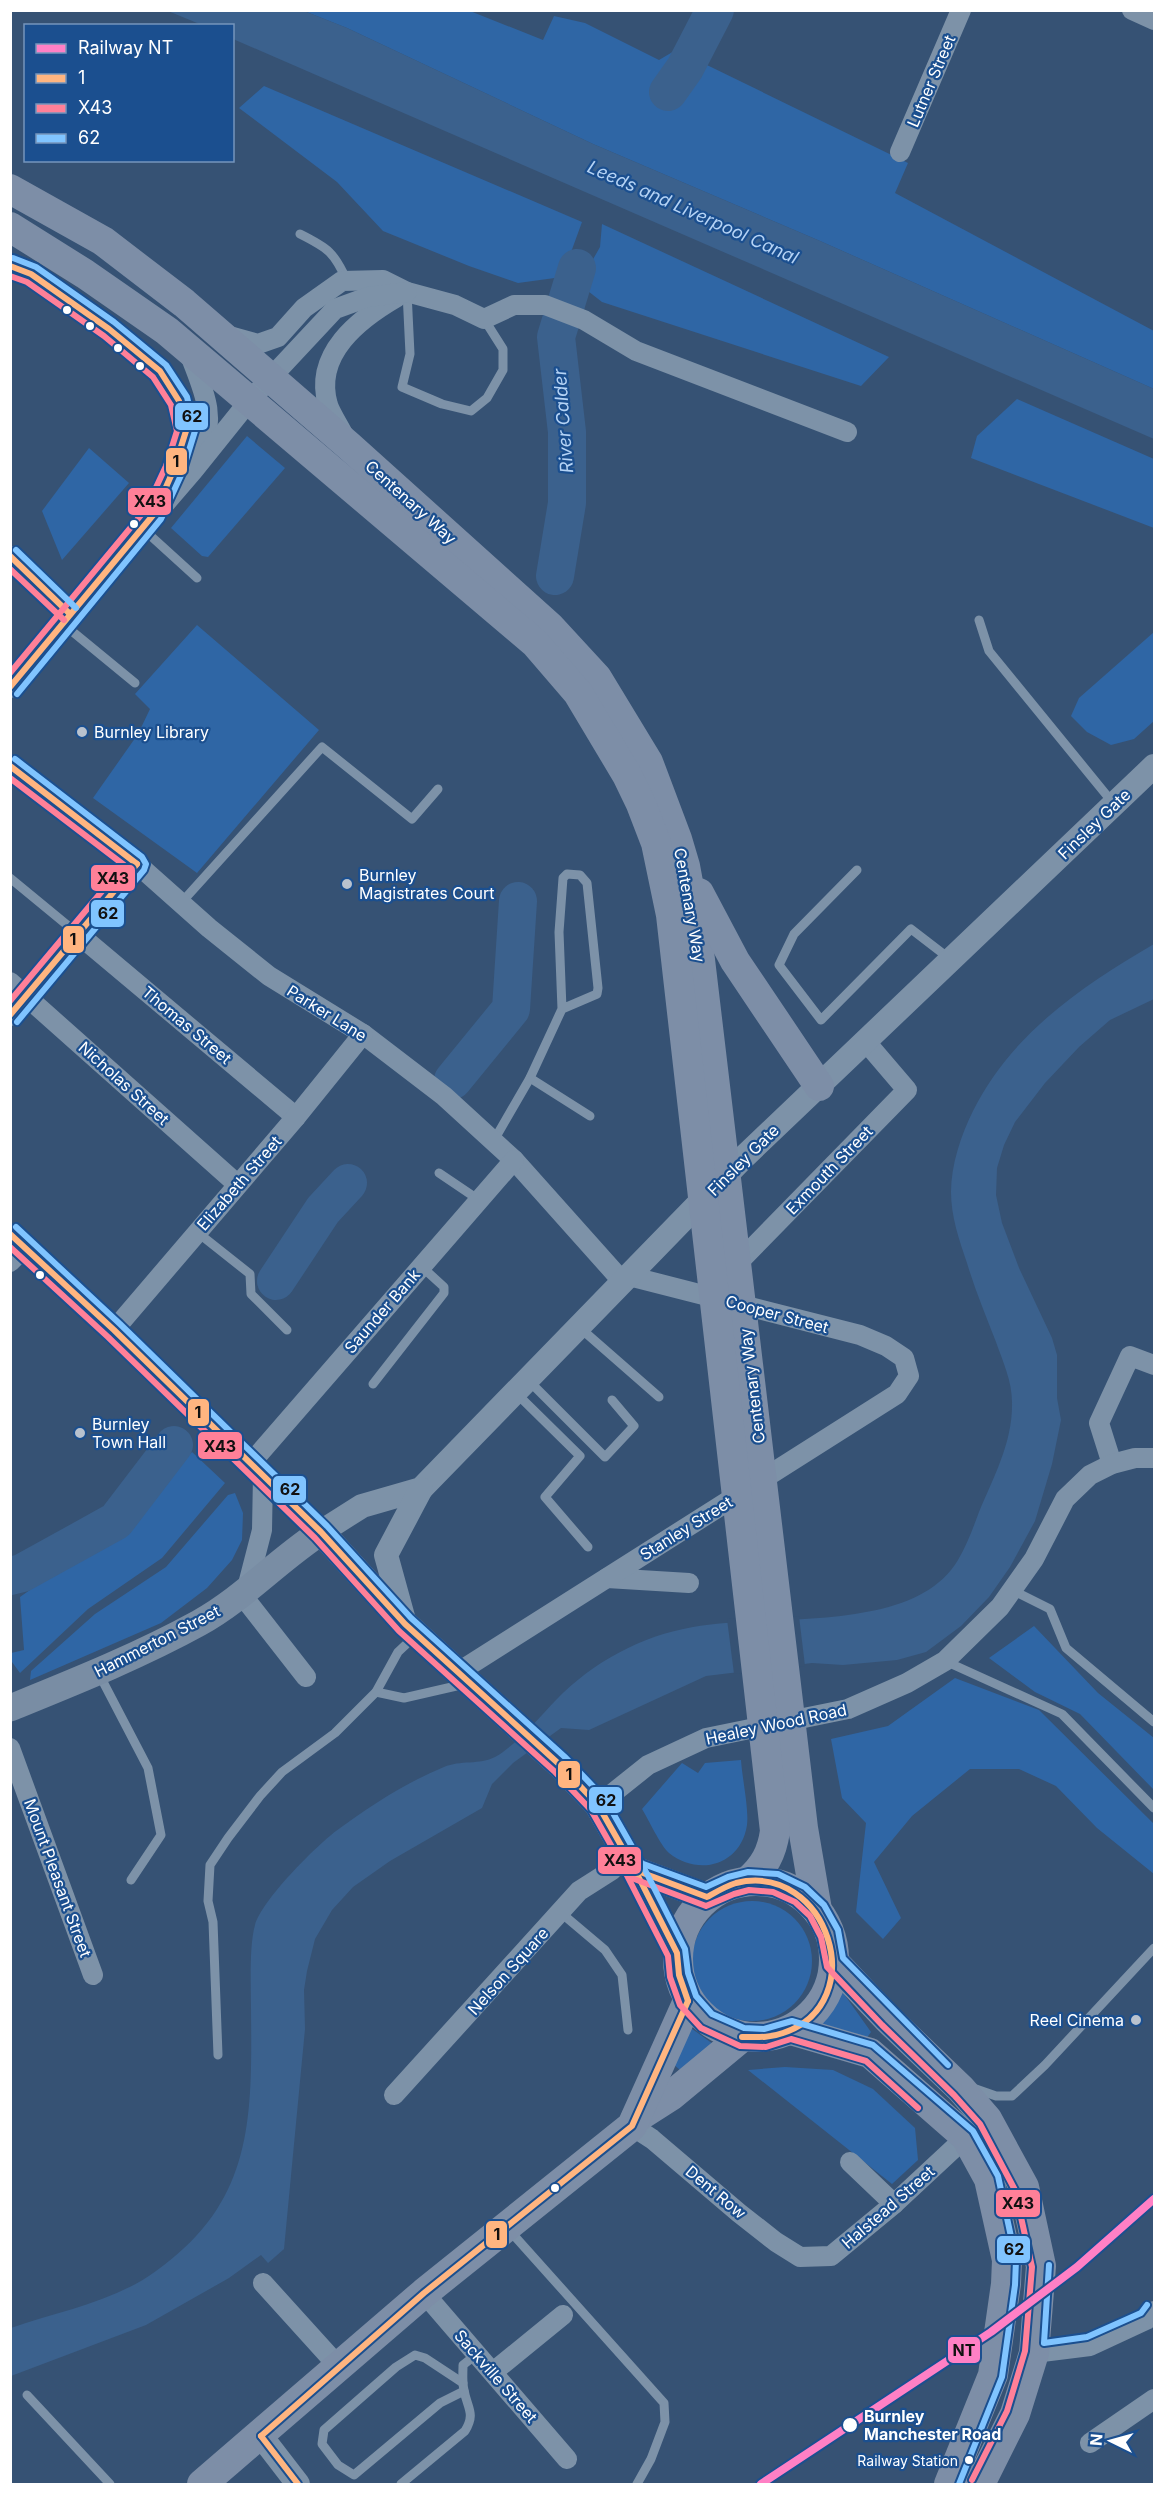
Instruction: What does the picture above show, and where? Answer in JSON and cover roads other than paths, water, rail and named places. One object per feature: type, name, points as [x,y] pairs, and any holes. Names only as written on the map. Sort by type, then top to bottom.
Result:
[{"type":"main road","name":"Centenary Way","points":[[10,189],[103,241],[184,303],[349,446],[550,627],[597,678],[648,762],[656,843],[671,915],[789,1830],[817,1910]]},
{"type":"main road","name":"Centenary Way","points":[[10,227],[85,273],[167,331],[535,643],[578,693],[627,775],[651,796],[685,866],[698,938],[789,1830],[760,1870],[748,1881]]},
{"type":"main road","points":[[685,866],[735,961],[819,1086]]},
{"type":"main road","points":[[321,1532],[411,1630],[560,1765],[598,1805],[631,1862],[677,1953]]},
{"type":"main road","name":"Hammerton Street","points":[[10,1708],[98,1671],[200,1623],[244,1593],[293,1551],[321,1532]]},
{"type":"main road","points":[[631,1862],[707,1897]]},
{"type":"main road","points":[[748,1881],[775,1883],[800,1894],[817,1910],[830,1934],[834,1962],[828,1989],[814,2012],[791,2030],[765,2038],[741,2037],[707,2021],[688,2001],[679,1975],[677,1953],[684,1926],[707,1897],[731,1885],[748,1881]]},
{"type":"main road","points":[[834,1962],[961,2089],[987,2119],[1024,2187],[1041,2266],[1034,2353],[1015,2415],[980,2484]]},
{"type":"main road","points":[[634,2122],[688,2001]]},
{"type":"main road","points":[[791,2030],[870,2053],[966,2137],[989,2179],[1007,2260],[1006,2284],[993,2375],[950,2484]]},
{"type":"main road","points":[[202,2484],[261,2436],[424,2293],[634,2122],[672,2096],[741,2037]]},
{"type":"main road","points":[[998,2344],[1034,2353]]},
{"type":"street","name":"Lutner Street","points":[[900,152],[961,10]]},
{"type":"street","points":[[1132,10],[1155,20]]},
{"type":"street","points":[[217,333],[258,344],[278,337],[304,308],[342,281],[383,280],[407,292],[454,305],[484,320],[514,305],[545,305],[584,320],[636,351],[848,432]]},
{"type":"street","points":[[10,688],[250,400],[335,309],[368,297],[407,292]]},
{"type":"street","points":[[349,446],[328,405],[325,377],[329,361],[350,332],[369,313],[407,292]]},
{"type":"street","points":[[278,337],[270,377],[274,403],[296,439]]},
{"type":"street","points":[[189,352],[209,406],[209,435],[193,471]]},
{"type":"street","points":[[225,379],[251,380],[270,377]]},
{"type":"street","points":[[10,556],[66,618]]},
{"type":"street","name":"Parker Lane","points":[[10,766],[137,864],[269,976],[363,1034],[444,1096],[514,1160],[626,1279]]},
{"type":"street","name":"Finsley Gate","points":[[321,1532],[362,1506],[421,1489],[745,1156],[1155,766]]},
{"type":"street","points":[[10,1016],[137,864]]},
{"type":"street","name":"Thomas Street","points":[[78,934],[296,1117]]},
{"type":"street","name":"Nicholas Street","points":[[10,982],[237,1184]]},
{"type":"street","name":"Elizabeth Street","points":[[114,1330],[296,1117],[363,1034]]},
{"type":"street","name":"Exmouth Street","points":[[706,1296],[907,1090],[866,1042]]},
{"type":"street","name":"Saunder Bank","points":[[257,1469],[421,1266],[514,1160]]},
{"type":"street","points":[[15,1248],[114,1330],[321,1532]]},
{"type":"street","name":"Cooper Street","points":[[626,1279],[706,1296],[731,1307],[860,1335],[886,1346],[904,1358],[909,1376]]},
{"type":"street","points":[[1112,1464],[1099,1423],[1130,1356],[1155,1365]]},
{"type":"street","name":"Stanley Street","points":[[462,1678],[607,1578],[897,1394],[909,1376]]},
{"type":"street","name":"Healey Wood Road","points":[[598,1805],[648,1765],[706,1738],[848,1709],[907,1683],[945,1661],[1000,1607],[1034,1559],[1065,1499],[1090,1475],[1112,1464],[1135,1458],[1155,1458]]},
{"type":"street","points":[[257,1469],[262,1530],[244,1593],[306,1677]]},
{"type":"street","points":[[411,1630],[386,1555],[421,1489]]},
{"type":"street","points":[[607,1578],[689,1583]]},
{"type":"street","name":"Mount Pleasant Street","points":[[10,1748],[93,1975]]},
{"type":"street","name":"Nelson Square","points":[[394,2095],[579,1891],[612,1870],[631,1862]]},
{"type":"street","name":"Dent Row","points":[[634,2122],[776,2242],[800,2257]]},
{"type":"street","name":"Halstead Street","points":[[800,2257],[831,2256],[894,2204],[966,2137]]},
{"type":"street","points":[[850,2162],[894,2204]]},
{"type":"street","points":[[263,2283],[339,2367]]},
{"type":"street","name":"Sackville Street","points":[[424,2293],[567,2459]]},
{"type":"street","points":[[1034,2353],[1089,2346],[1146,2320],[1155,2311]]},
{"type":"street","points":[[493,2372],[563,2315]]},
{"type":"street","points":[[1090,2443],[1155,2399]]},
{"type":"street","points":[[261,2436],[298,2484]]},
{"type":"lane","points":[[300,234],[318,243],[336,257],[347,281]]},
{"type":"lane","points":[[10,266],[32,274],[109,329],[160,371],[179,401],[186,431],[174,469],[148,521],[197,578]]},
{"type":"lane","points":[[407,292],[410,354],[402,387],[442,404],[471,411],[488,398],[503,370],[503,349],[484,320]]},
{"type":"lane","points":[[66,618],[135,683]]},
{"type":"lane","points":[[980,620],[989,651],[1114,804]]},
{"type":"lane","points":[[181,903],[322,747],[412,819],[438,789]]},
{"type":"lane","points":[[857,870],[794,934],[778,965],[821,1020],[911,929],[951,960]]},
{"type":"lane","points":[[492,1142],[530,1078],[561,1009],[560,932],[563,879],[567,874],[580,875],[587,884],[598,988],[597,994],[590,998],[561,1009]]},
{"type":"lane","points":[[10,878],[78,934]]},
{"type":"lane","points":[[530,1078],[590,1116]]},
{"type":"lane","points":[[440,1173],[479,1200]]},
{"type":"lane","points":[[197,1232],[250,1274],[251,1294],[287,1330]]},
{"type":"lane","points":[[373,1384],[444,1293],[444,1287],[421,1266]]},
{"type":"lane","points":[[579,1327],[659,1397]]},
{"type":"lane","points":[[521,1386],[604,1457],[634,1426],[612,1400]]},
{"type":"lane","points":[[521,1386],[580,1456],[545,1497],[588,1547]]},
{"type":"lane","points":[[1012,1590],[1050,1609],[1066,1648],[1155,1722]]},
{"type":"lane","points":[[218,2055],[213,1922],[208,1901],[210,1865],[260,1796],[282,1772],[335,1733],[376,1692],[411,1630]]},
{"type":"lane","points":[[945,1661],[1062,1714],[1155,1808]]},
{"type":"lane","points":[[98,1671],[148,1768],[161,1834],[131,1880]]},
{"type":"lane","points":[[376,1692],[404,1698],[462,1678]]},
{"type":"lane","points":[[560,1912],[605,1950],[622,1975],[628,2030]]},
{"type":"lane","points":[[970,2083],[979,2091],[996,2096],[1012,2096],[1045,2065],[1155,1948]]},
{"type":"lane","points":[[907,2037],[928,2041],[954,2066]]},
{"type":"lane","points":[[506,2227],[664,2403],[665,2422],[651,2459],[637,2484]]},
{"type":"lane","points":[[401,2484],[465,2431],[472,2417],[464,2387],[463,2365],[477,2354]]},
{"type":"lane","points":[[415,2355],[425,2358],[464,2387],[440,2403],[354,2475],[338,2464],[322,2444],[324,2430],[396,2367],[415,2355]]},
{"type":"lane","points":[[27,2395],[110,2484]]},
{"type":"water","name":"Leeds and Liverpool Canal","points":[[168,11],[304,11],[347,28],[593,144],[820,241],[1154,389],[1154,439],[234,39],[234,24],[200,24]]},
{"type":"water","points":[[1154,944],[1154,999],[1110,1020],[1079,1047],[1045,1083],[1015,1122],[1004,1145],[997,1168],[996,1195],[1002,1223],[1019,1268],[1052,1338],[1057,1355],[1057,1398],[1061,1420],[1052,1464],[1035,1521],[1010,1567],[989,1597],[961,1626],[926,1652],[897,1660],[843,1665],[812,1663],[706,1676],[589,1730],[561,1728],[513,1763],[492,1784],[482,1808],[390,1861],[353,1887],[332,1910],[315,1939],[307,1971],[304,1990],[305,2029],[284,2249],[268,2263],[261,2255],[229,2278],[146,2325],[11,2376],[11,2328],[86,2305],[140,2282],[188,2244],[212,2216],[229,2187],[241,2155],[247,2122],[251,2049],[251,1955],[255,1925],[278,1888],[327,1839],[375,1804],[430,1773],[450,1765],[483,1761],[503,1752],[519,1739],[570,1686],[602,1663],[637,1644],[693,1627],[837,1616],[874,1610],[908,1600],[937,1584],[958,1560],[1002,1458],[1009,1431],[1012,1402],[1007,1372],[958,1237],[954,1219],[951,1182],[964,1130],[989,1083],[1028,1035],[1075,995]]},
{"type":"waterway","name":"River Calder","points":[[668,92],[685,68],[715,10]]},
{"type":"waterway","name":"River Calder","points":[[555,576],[567,503],[567,432],[556,337],[577,268]]},
{"type":"waterway","name":"River Calder","points":[[453,1080],[511,1009],[518,901]]},
{"type":"waterway","name":"River Calder","points":[[276,1281],[323,1210],[348,1183]]},
{"type":"waterway","name":"River Calder","points":[[10,1576],[22,1573],[116,1521],[174,1445]]},
{"type":"rail line","name":"NT","points":[[761,2484],[991,2332],[1077,2267],[1154,2199]]},
{"type":"place","name":"Burnley Library","points":[[82,732]]},
{"type":"place","name":"Burnley Magistrates Court","points":[[347,884]]},
{"type":"place","name":"Burnley Town Hall","points":[[80,1433]]},
{"type":"place","name":"Reel Cinema","points":[[1136,2020]]},
{"type":"place","name":"Burnley Manchester Road","points":[[850,2425]]},
{"type":"place","name":"Railway Station","points":[[969,2460]]}]
